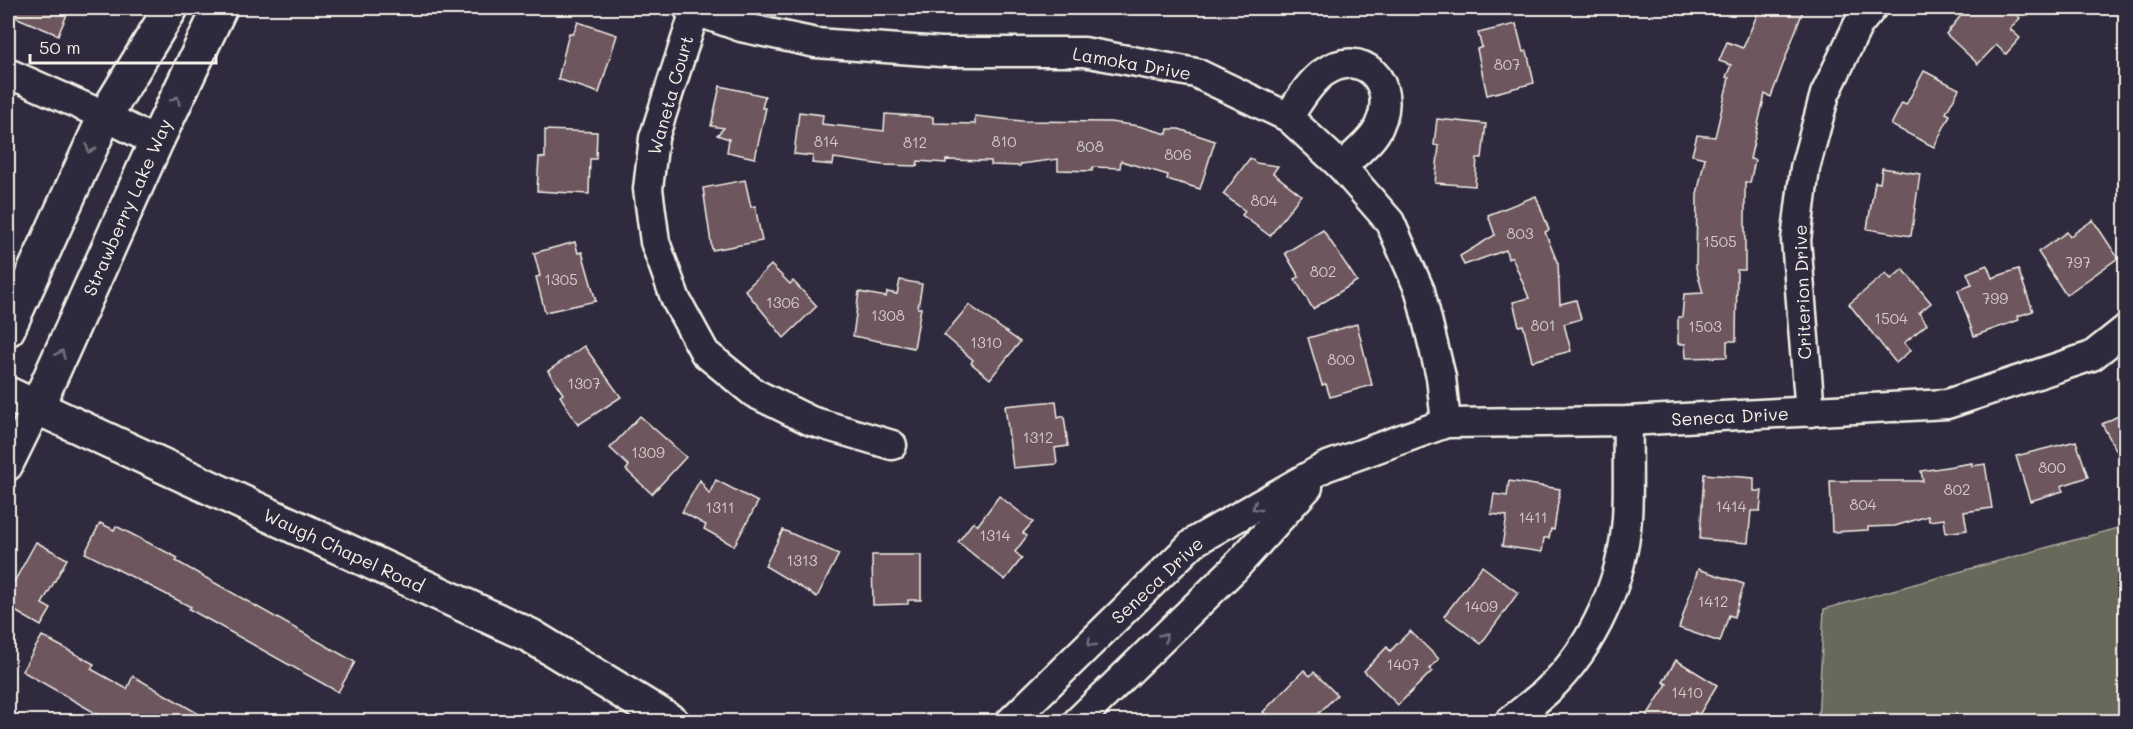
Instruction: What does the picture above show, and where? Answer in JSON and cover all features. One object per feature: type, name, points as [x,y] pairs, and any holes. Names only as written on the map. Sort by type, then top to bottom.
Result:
[{"type":"street","points":[[8,329],[105,116],[171,8]]},
{"type":"street","name":"Strawberry Lake Way","points":[[37,407],[156,142],[220,8]]},
{"type":"street","name":"Criterion Drive","points":[[1810,412],[1796,240],[1805,168],[1825,94],[1858,25],[1872,8]]},
{"type":"street","name":"Lamoka Drive","points":[[693,9],[741,27],[816,43],[940,52],[1084,52],[1196,73],[1288,117],[1341,167],[1390,222],[1420,291],[1441,377],[1446,423]]},
{"type":"street","name":"Waneta Court","points":[[693,9],[654,138],[648,189],[655,242],[676,300],[705,353],[754,393],[811,421],[892,445]]},
{"type":"street","points":[[1288,117],[1312,84],[1324,72],[1341,65],[1356,64],[1373,72],[1385,90],[1386,107],[1378,129],[1341,167]]},
{"type":"street","points":[[8,73],[105,116],[156,142]]},
{"type":"street","name":"Seneca Drive","points":[[1010,722],[1194,542],[1325,467],[1446,423],[1628,421],[1947,404],[2092,356],[2126,329]]},
{"type":"street","name":"Waugh Chapel Road","points":[[8,394],[531,636],[672,722]]},
{"type":"street","points":[[8,466],[37,407]]},
{"type":"street","points":[[1509,722],[1549,689],[1578,654],[1607,604],[1621,559],[1627,518],[1628,421]]},
{"type":"street","name":"Seneca Drive","points":[[1077,722],[1233,570],[1325,467]]},
{"type":"green space","points":[[2125,526],[2125,721],[1818,721],[1824,609]]},
{"type":"building","points":[[8,8],[70,8],[58,35],[8,14]]},
{"type":"building","points":[[1760,8],[1804,8],[1771,97],[1765,94],[1750,159],[1755,160],[1750,183],[1745,182],[1745,270],[1737,270],[1736,341],[1727,341],[1727,357],[1686,358],[1685,344],[1678,344],[1678,317],[1682,317],[1684,294],[1703,293],[1696,268],[1697,194],[1705,158],[1692,155],[1697,135],[1715,137],[1729,78],[1726,77],[1731,65],[1719,61],[1727,42],[1743,48]]},
{"type":"building","points":[[1967,8],[2009,8],[2020,18],[2010,29],[2020,38],[2006,54],[1996,45],[1978,64],[1946,34]]},
{"type":"building","points":[[578,22],[617,35],[599,93],[558,79],[569,33],[573,34]]},
{"type":"building","points":[[1516,24],[1523,52],[1527,51],[1534,83],[1487,95],[1477,49],[1482,47],[1478,33]]},
{"type":"building","points":[[1924,71],[1959,89],[1946,113],[1950,115],[1934,147],[1891,125],[1902,103],[1906,105]]},
{"type":"building","points":[[720,86],[765,96],[762,108],[766,108],[755,158],[727,152],[729,139],[717,135],[724,128],[711,126]]},
{"type":"building","points":[[799,112],[823,115],[822,124],[884,131],[885,114],[933,117],[933,123],[975,124],[975,116],[1022,121],[1110,122],[1139,126],[1167,134],[1168,129],[1179,129],[1215,141],[1200,189],[1167,179],[1168,175],[1121,161],[1120,168],[1093,167],[1092,171],[1058,170],[1058,159],[1020,166],[991,165],[991,161],[946,160],[946,163],[918,161],[917,166],[883,165],[834,158],[833,165],[812,163],[813,156],[794,154]]},
{"type":"building","points":[[1437,119],[1486,124],[1482,158],[1477,158],[1475,186],[1435,183],[1439,146],[1434,145]]},
{"type":"building","points":[[545,130],[597,132],[596,159],[590,159],[589,194],[537,191],[539,157],[545,158]]},
{"type":"building","points":[[1250,158],[1256,163],[1278,166],[1273,173],[1301,195],[1270,236],[1242,215],[1245,211],[1223,194]]},
{"type":"building","points":[[1882,168],[1920,174],[1911,236],[1867,229],[1875,182],[1880,183]]},
{"type":"building","points":[[745,180],[751,207],[755,206],[762,241],[712,250],[703,188]]},
{"type":"building","points":[[1536,196],[1549,230],[1545,232],[1558,264],[1560,304],[1576,300],[1581,319],[1564,324],[1571,351],[1532,361],[1523,325],[1519,326],[1513,302],[1529,298],[1512,257],[1508,259],[1506,250],[1464,265],[1460,256],[1495,235],[1488,215]]},
{"type":"building","points":[[2093,220],[2118,258],[2066,295],[2038,252],[2067,232],[2070,236]]},
{"type":"building","points":[[1323,230],[1357,281],[1313,309],[1295,279],[1299,277],[1285,253]]},
{"type":"building","points":[[575,242],[578,253],[582,252],[596,301],[545,312],[536,277],[540,276],[534,253]]},
{"type":"building","points":[[771,265],[790,284],[793,281],[817,306],[784,338],[745,290]]},
{"type":"building","points":[[1987,265],[1992,278],[2018,269],[2033,311],[2018,316],[2019,320],[1974,336],[1958,290],[1972,285],[1967,273]]},
{"type":"building","points":[[1903,269],[1931,303],[1919,313],[1927,324],[1904,343],[1911,350],[1896,363],[1849,304],[1886,273],[1891,279]]},
{"type":"building","points":[[900,280],[922,284],[918,308],[921,308],[914,348],[853,336],[859,292],[886,297],[887,292],[897,294]]},
{"type":"building","points":[[969,305],[1020,342],[990,379],[971,363],[973,360],[944,335]]},
{"type":"building","points":[[1357,324],[1372,385],[1330,397],[1326,384],[1322,385],[1308,338]]},
{"type":"building","points":[[584,346],[621,397],[578,425],[560,396],[563,394],[548,371]]},
{"type":"building","points":[[1056,401],[1058,418],[1064,416],[1068,446],[1055,448],[1057,464],[1013,468],[1005,406]]},
{"type":"building","points":[[2126,412],[2126,468],[2102,424]]},
{"type":"building","points":[[640,416],[686,457],[652,494],[626,470],[629,466],[610,448]]},
{"type":"building","points":[[2076,441],[2088,477],[2061,486],[2063,491],[2030,501],[2016,456]]},
{"type":"building","points":[[1972,463],[1972,466],[1985,464],[1992,508],[1964,512],[1967,530],[1946,533],[1944,519],[1929,521],[1928,516],[1895,526],[1832,532],[1830,481],[1923,481],[1921,471]]},
{"type":"building","points":[[1704,474],[1754,478],[1754,491],[1762,491],[1760,511],[1751,511],[1748,543],[1700,539]]},
{"type":"building","points":[[700,480],[709,494],[716,480],[758,502],[734,546],[704,529],[706,525],[682,512]]},
{"type":"building","points":[[1509,481],[1560,489],[1554,530],[1551,529],[1549,538],[1544,538],[1542,552],[1502,546],[1507,516],[1491,514],[1494,494],[1507,496]]},
{"type":"building","points":[[999,496],[1033,522],[1023,533],[1027,536],[1015,552],[1022,558],[1005,580],[958,542],[973,522],[978,525]]},
{"type":"building","points":[[100,523],[114,530],[116,526],[178,558],[176,561],[355,662],[338,692],[189,609],[191,607],[85,553]]},
{"type":"building","points":[[783,530],[839,554],[817,597],[765,566]]},
{"type":"building","points":[[36,542],[67,559],[42,604],[51,609],[41,626],[8,607],[8,593]]},
{"type":"building","points":[[872,555],[921,555],[921,600],[908,600],[908,604],[873,605]]},
{"type":"building","points":[[1482,566],[1518,593],[1481,644],[1444,616]]},
{"type":"building","points":[[1698,569],[1744,584],[1734,617],[1729,615],[1720,642],[1679,628]]},
{"type":"building","points":[[1410,631],[1439,659],[1429,669],[1432,671],[1398,705],[1364,671],[1387,647],[1390,651]]},
{"type":"building","points":[[42,636],[94,664],[91,669],[127,689],[133,676],[213,722],[111,722],[22,671]]},
{"type":"building","points":[[1676,660],[1717,685],[1699,715],[1695,712],[1689,722],[1643,722],[1667,684],[1663,682]]},
{"type":"building","points":[[1304,670],[1310,676],[1314,672],[1337,695],[1310,722],[1272,722],[1263,712]]}]
